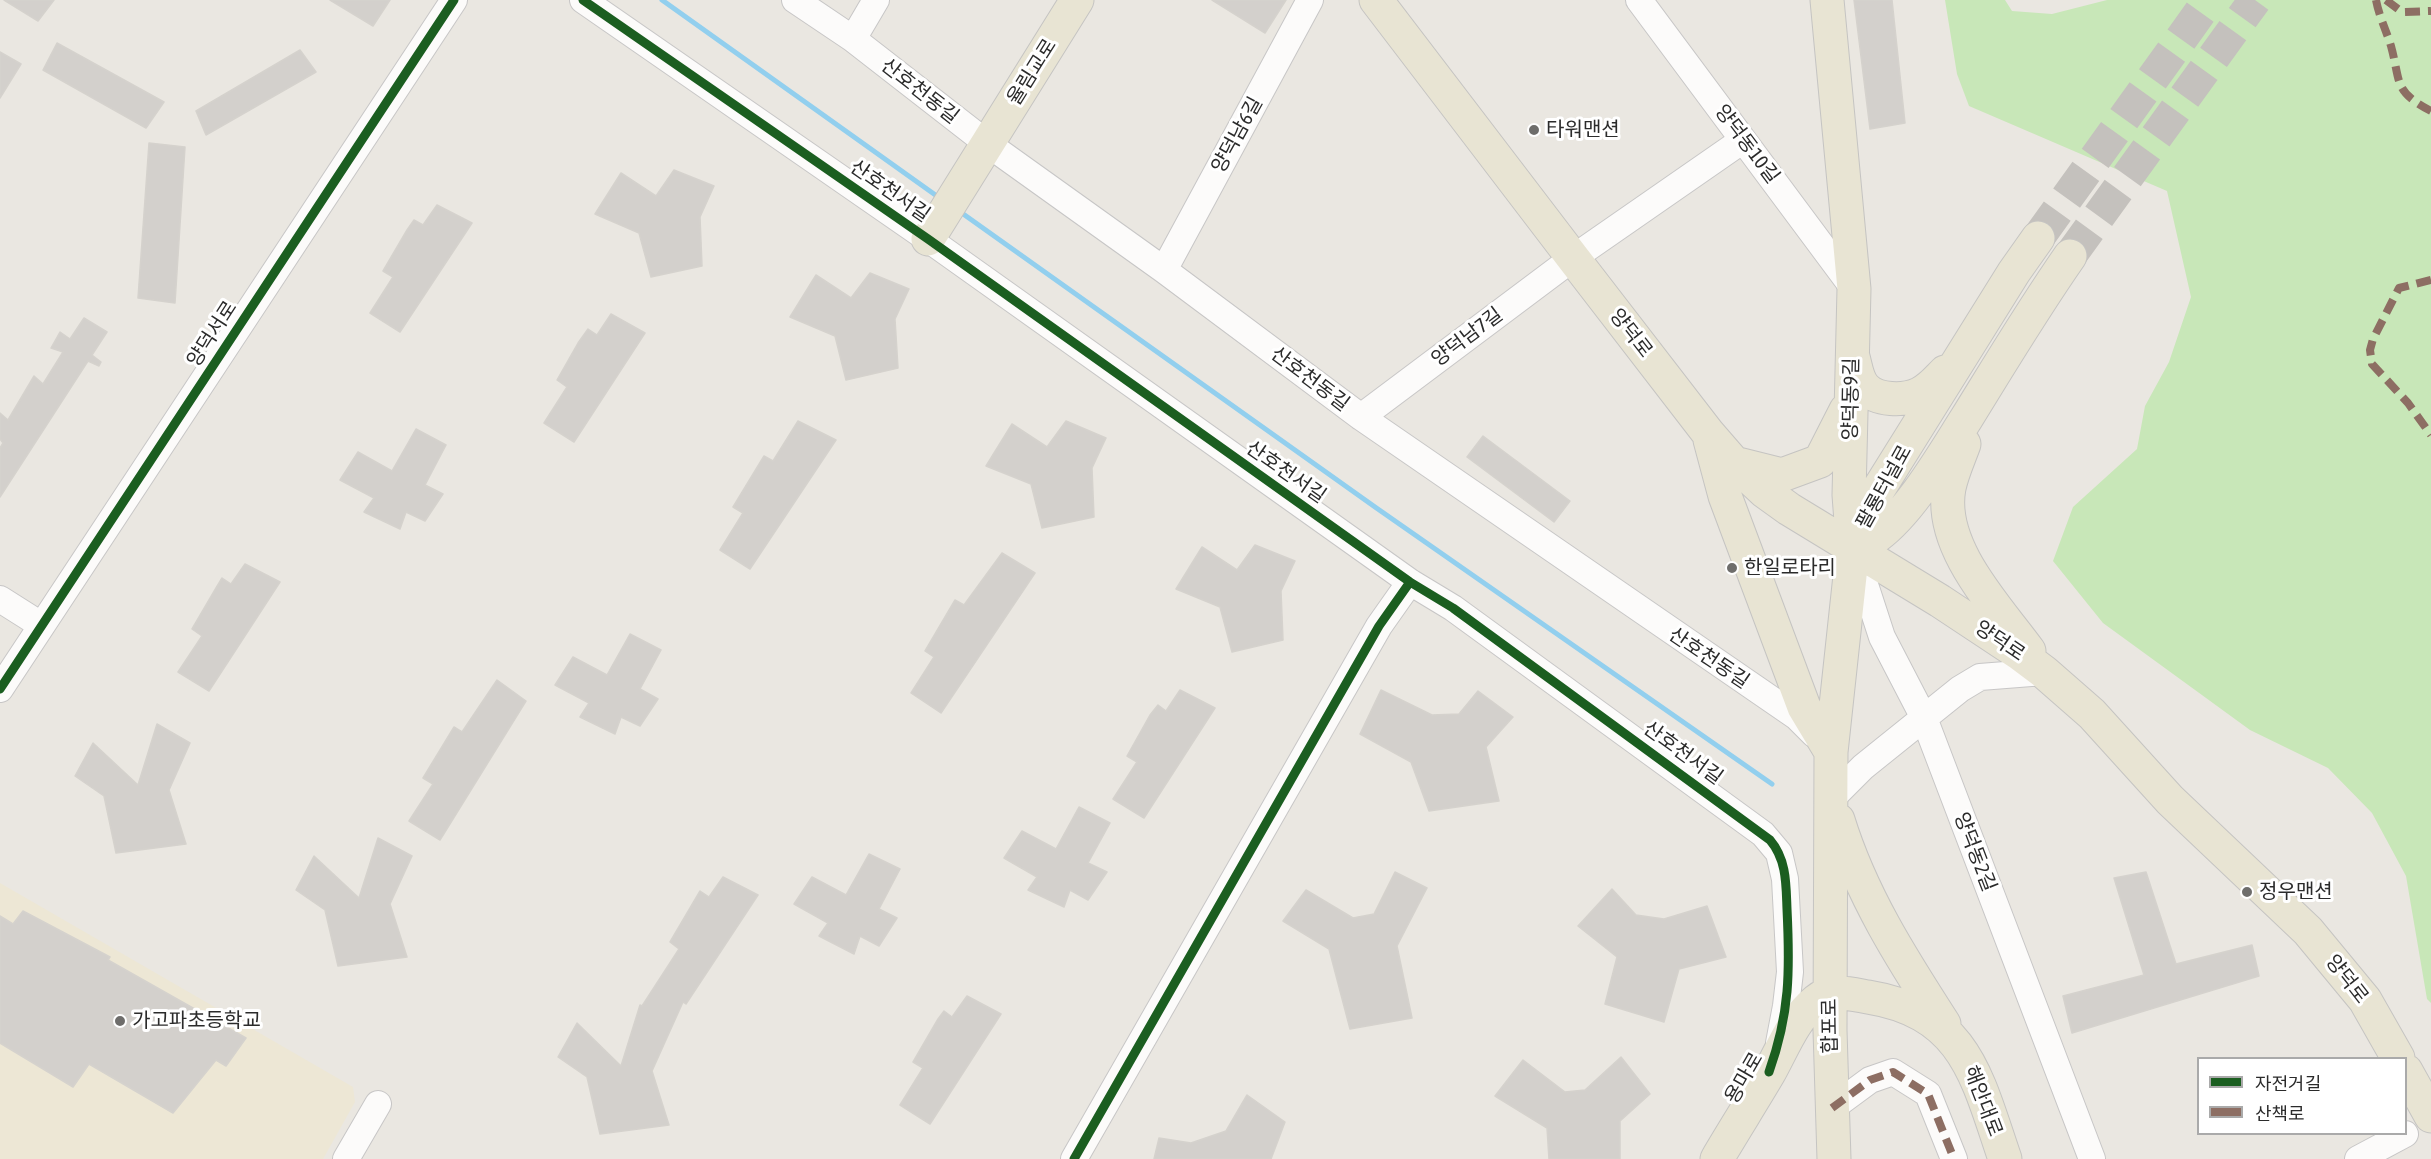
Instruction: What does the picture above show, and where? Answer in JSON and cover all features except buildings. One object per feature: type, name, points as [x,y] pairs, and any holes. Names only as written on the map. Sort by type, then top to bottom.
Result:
[{"type":"main road","name":"율림교로","points":[[936,227],[1077,0]]},
{"type":"main road","name":"양덕로","points":[[1376,0],[1708,433],[1734,463],[1773,497],[1940,601],[2044,672],[2092,714],[2170,800],[2308,931],[2365,1000],[2397,1057]]},
{"type":"main road","name":"양덕동9길","points":[[1827,0],[1854,289],[1849,495],[1853,548],[1831,752],[1831,806]]},
{"type":"main road","name":"팔룡터널로","points":[[1853,548],[1862,518],[1878,490],[2038,238]]},
{"type":"main road","name":"팔룡터널로","points":[[1853,548],[1877,537],[1918,492],[2070,256]]},
{"type":"main road","points":[[1852,349],[1857,375],[1863,388],[1874,395],[1906,398],[1928,388],[1973,339]]},
{"type":"main road","points":[[1999,365],[1966,439],[1949,488],[1950,525],[1962,556],[1973,575],[2044,672]]},
{"type":"main road","points":[[1734,463],[1782,475],[1821,460],[1850,403]]},
{"type":"main road","points":[[1708,433],[1725,496],[1804,707],[1831,752]]},
{"type":"main road","points":[[1831,806],[1860,883],[1918,985],[1959,1047]]},
{"type":"main road","name":"합포로","points":[[1831,806],[1830,993],[1834,1159]]},
{"type":"main road","name":"용마로","points":[[1717,1159],[1803,1014],[1818,999],[1830,993]]},
{"type":"main road","name":"해안대로","points":[[1830,993],[1874,997],[1909,1006],[1934,1022],[1959,1047],[1978,1081],[2005,1159]]},
{"type":"main road","points":[[2407,1073],[2431,1118]]},
{"type":"street","name":"양덕서로","points":[[0,689],[454,0]]},
{"type":"street","name":"산호천서길","points":[[583,0],[936,227],[1410,582],[1462,615],[1763,834],[1775,846],[1785,871],[1790,972],[1781,1035],[1769,1072]]},
{"type":"street","name":"산호천동길","points":[[795,0],[853,39],[988,144],[1164,270],[1361,417],[1797,717],[1831,752]]},
{"type":"street","points":[[853,39],[876,0]]},
{"type":"street","name":"양덕남6길","points":[[1164,270],[1310,0]]},
{"type":"street","name":"양덕동10길","points":[[1639,0],[1854,289]]},
{"type":"street","points":[[1573,258],[1743,140]]},
{"type":"street","name":"양덕남7길","points":[[1361,417],[1573,258]]},
{"type":"street","name":"양덕동2길","points":[[1853,548],[1882,637],[1924,718],[2092,1159]]},
{"type":"street","points":[[1074,1159],[1379,626],[1410,582]]},
{"type":"street","points":[[0,599],[42,625]]},
{"type":"street","points":[[1831,806],[1863,767],[1960,690],[1980,677],[2044,672]]},
{"type":"street","points":[[1832,1108],[1870,1080],[1893,1072],[1928,1094],[1953,1159]]},
{"type":"street","points":[[346,1159],[378,1104]]},
{"type":"street","points":[[2407,1132],[2431,1118]]},
{"type":"street","points":[[2358,1159],[2401,1135]]},
{"type":"shaded area","name":"가고파초등학교","points":[[0,883],[353,1087],[355,1102],[323,1159],[0,1159]]},
{"type":"green space","points":[[1945,0],[2005,0],[2012,11],[2052,14],[2107,0],[2431,0],[2431,1003],[2427,999],[2406,876],[2372,813],[2328,768],[2250,730],[2103,623],[2053,561],[2073,507],[2137,449],[2145,406],[2169,362],[2191,297],[2167,191],[1969,106],[1957,74]]},
{"type":"waterway","points":[[662,0],[941,199]]},
{"type":"waterway","points":[[959,211],[1375,507],[1772,784]]},
{"type":"tunnel","points":[[2038,238],[2209,0]]},
{"type":"tunnel","points":[[2070,256],[2255,0]]},
{"type":"marked path","points":[[2376,0],[2391,46],[2400,85],[2410,98],[2431,111]]},
{"type":"marked path","points":[[2386,0],[2402,12],[2431,11]]},
{"type":"marked path","points":[[2431,280],[2399,288],[2373,339],[2370,350],[2372,364],[2408,403],[2431,435]]},
{"type":"marked path","points":[[1832,1108],[1870,1080],[1893,1072],[1928,1094],[1954,1159]]},
{"type":"cycle path","points":[[0,689],[454,0]]},
{"type":"cycle path","points":[[583,0],[928,239],[1410,582],[1453,608],[1770,840],[1783,864],[1788,972],[1785,1011],[1769,1072]]},
{"type":"cycle path","points":[[1074,1159],[1379,626],[1410,582]]},
{"type":"place","name":"타워맨션","points":[[1534,130]]},
{"type":"place","name":"한일로타리","points":[[1732,568]]},
{"type":"place","name":"정우맨션","points":[[2247,892]]},
{"type":"place","name":"가고파초등학교","points":[[120,1021]]}]
